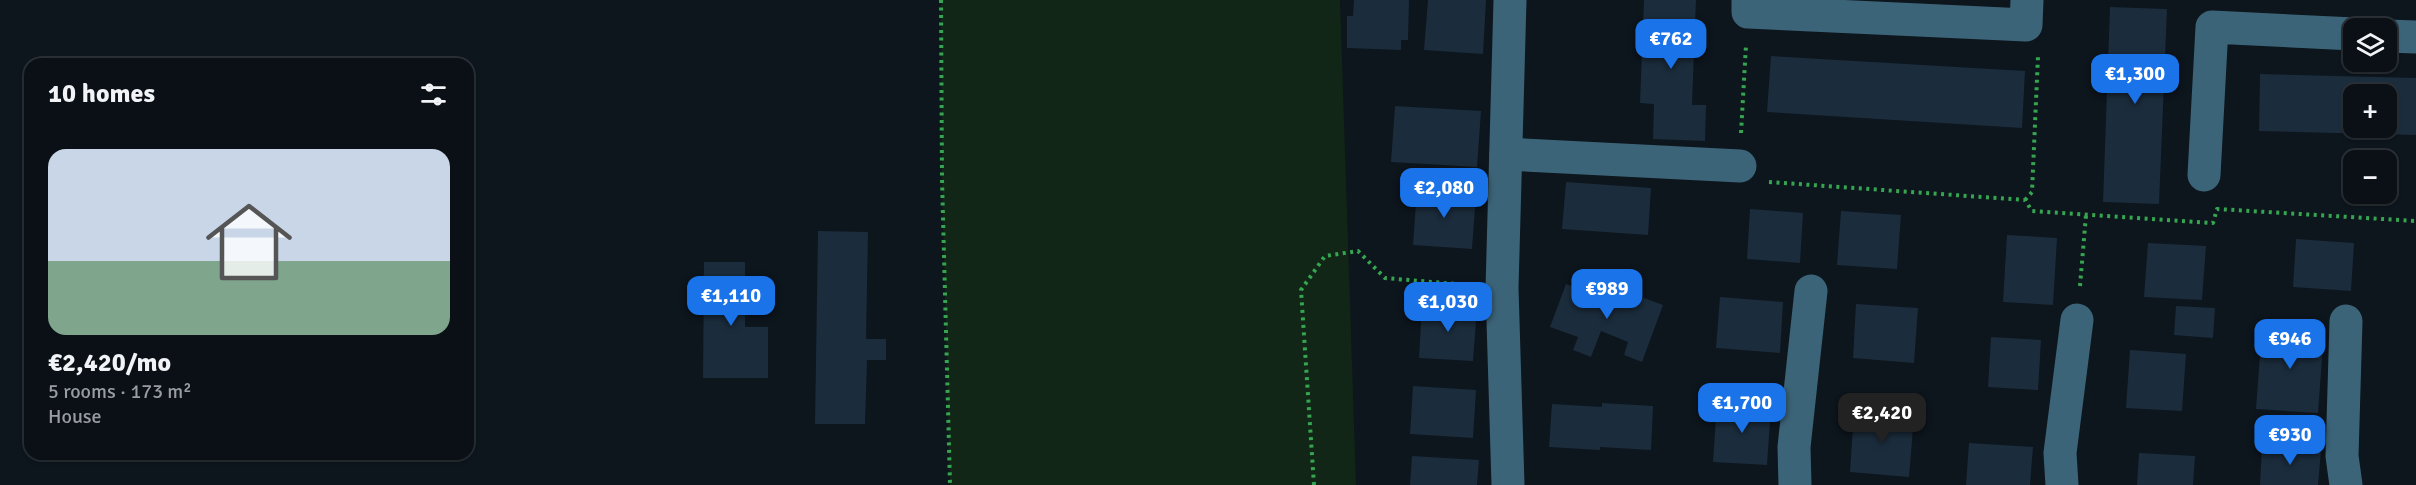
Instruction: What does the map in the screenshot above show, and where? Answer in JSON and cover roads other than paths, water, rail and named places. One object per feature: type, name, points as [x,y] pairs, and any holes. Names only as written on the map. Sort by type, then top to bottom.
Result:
[{"type":"street","points":[[1508,485],[1502,288],[1510,0]]},
{"type":"street","points":[[1748,6],[2026,13]]},
{"type":"street","points":[[2204,175],[2212,27],[2343,33]]},
{"type":"street","points":[[2397,36],[2416,37]]},
{"type":"street","points":[[1506,154],[1740,166]]},
{"type":"street","points":[[1795,485],[1794,447],[1811,291]]},
{"type":"street","points":[[2062,485],[2060,453],[2077,320]]},
{"type":"street","points":[[2346,321],[2342,456],[2346,485]]}]
